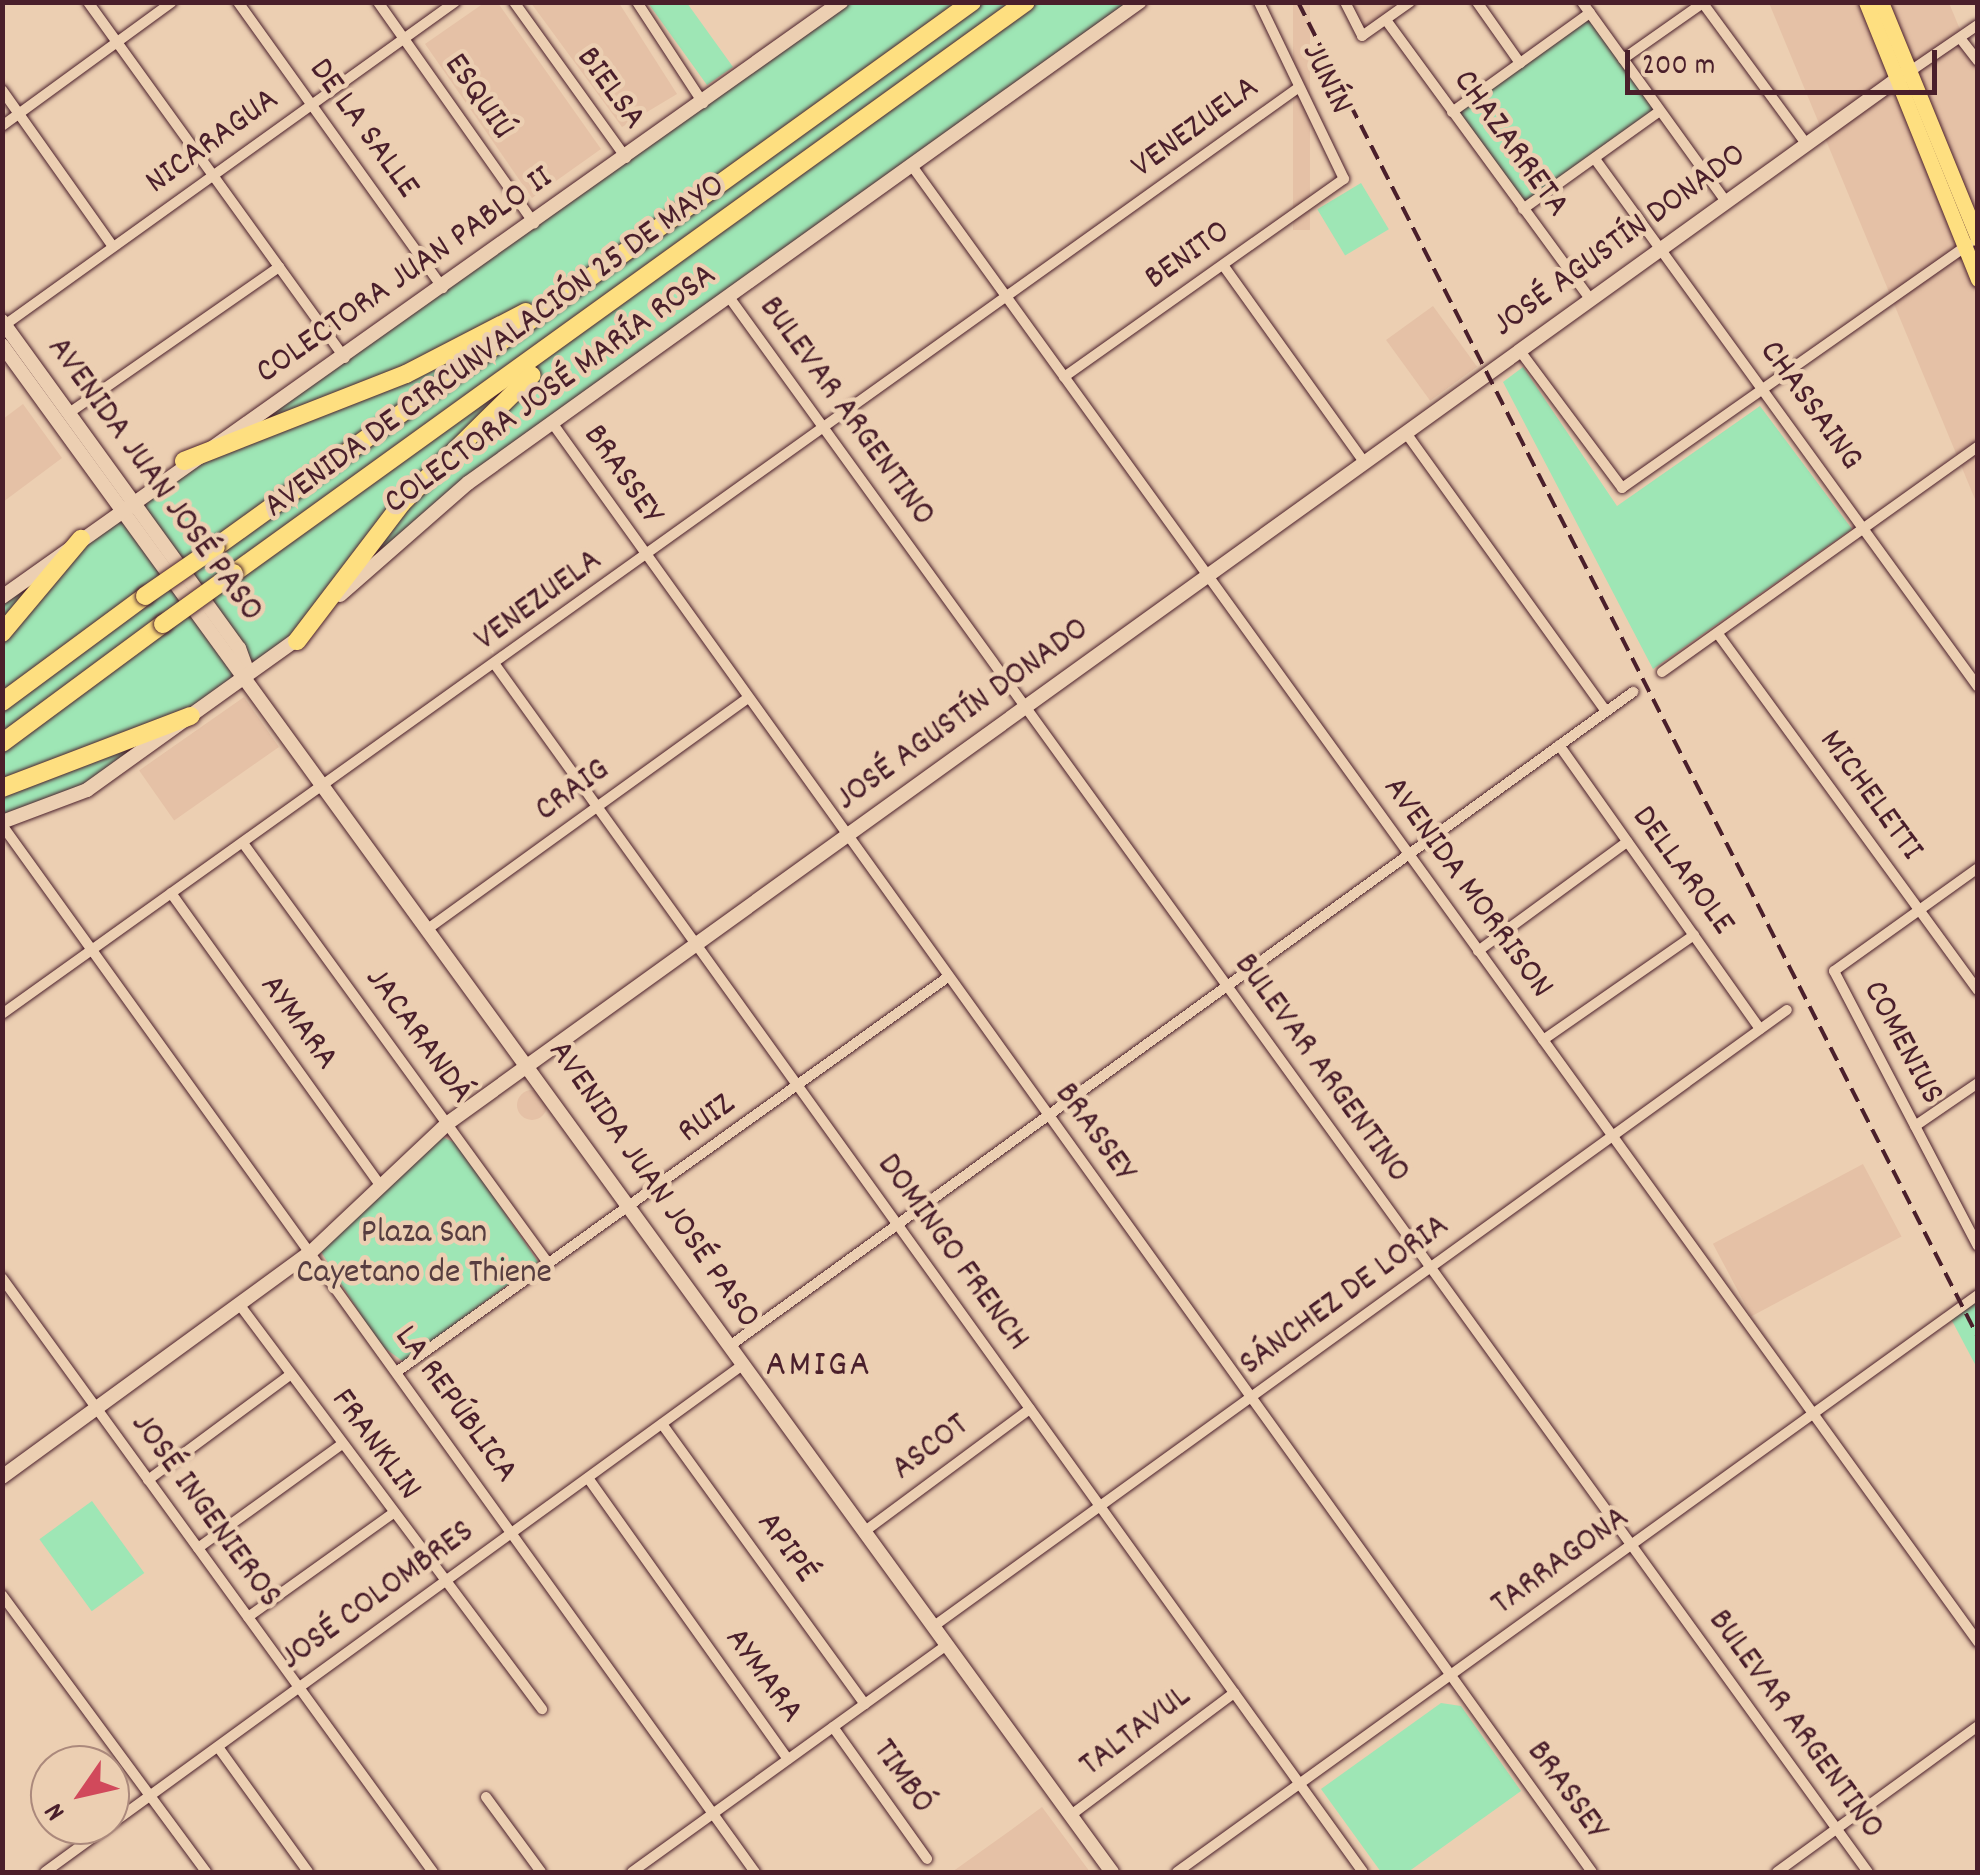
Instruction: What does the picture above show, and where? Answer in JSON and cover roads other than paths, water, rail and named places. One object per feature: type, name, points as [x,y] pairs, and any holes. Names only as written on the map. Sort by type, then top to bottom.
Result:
[{"type":"highway","name":"AVENIDA DE CIRCUNVALACIÓN 25 DE MAYO","points":[[2,702],[972,2]]},
{"type":"highway","name":"AVENIDA DE CIRCUNVALACIÓN 25 DE MAYO","points":[[2,743],[234,573],[584,327],[1026,2]]},
{"type":"highway","points":[[184,461],[422,368],[613,262]]},
{"type":"highway","points":[[296,641],[453,447],[584,327]]},
{"type":"highway","points":[[2,633],[81,539]]},
{"type":"highway","points":[[2,788],[191,716]]},
{"type":"main road","name":"COLECTORA JUAN PABLO II","points":[[2,597],[184,461],[346,358],[841,2]]},
{"type":"main road","name":"COLECTORA JOSÉ MARÍA ROSA","points":[[2,824],[87,790],[250,679],[296,641],[411,526],[1139,2]]},
{"type":"main road","points":[[1866,2],[1903,75],[1974,240],[1978,278]]},
{"type":"main road","points":[[1881,2],[1903,75]]},
{"type":"main road","name":"JOSÉ AGUSTÍN DONADO","points":[[2,1477],[311,1252],[448,1123],[1903,75]]},
{"type":"main road","name":"AVENIDA JUAN JOSÉ PASO","points":[[4,324],[69,412],[126,503]]},
{"type":"main road","name":"AVENIDA JUAN JOSÉ PASO","points":[[2,345],[8,362],[126,503],[239,648],[250,679],[1112,1872]]},
{"type":"street","points":[[88,2],[346,358]]},
{"type":"street","points":[[2,126],[172,2]]},
{"type":"street","name":"DE LA SALLE","points":[[238,2],[443,288]]},
{"type":"street","name":"ESQUIÚ","points":[[378,2],[534,223]]},
{"type":"street","name":"NICARAGUA","points":[[4,324],[455,2]]},
{"type":"street","name":"BIELSA","points":[[514,2],[627,158]]},
{"type":"street","points":[[637,2],[704,103]]},
{"type":"street","name":"JUNÍN","points":[[1259,2],[1344,179]]},
{"type":"street","points":[[1345,2],[1362,36],[1410,2]]},
{"type":"street","points":[[1478,2],[1520,63]]},
{"type":"street","points":[[1582,2],[1725,200]]},
{"type":"street","points":[[1623,59],[1703,3],[1805,142]]},
{"type":"street","points":[[1452,112],[1590,14]]},
{"type":"street","name":"CHAZARRETA","points":[[1386,20],[1590,299]]},
{"type":"street","name":"JOSÉ AGUSTÍN DONADO","points":[[1903,75],[1978,25]]},
{"type":"street","points":[[1960,38],[1978,61]]},
{"type":"street","name":"VENEZUELA","points":[[2,1014],[496,666],[1299,86]]},
{"type":"street","points":[[2,90],[113,248]]},
{"type":"street","points":[[1522,209],[1660,111]]},
{"type":"street","name":"CHASSAING","points":[[1595,159],[1978,688]]},
{"type":"street","name":"AVENIDA MORRISON","points":[[912,166],[1978,1642]]},
{"type":"street","name":"BENITO","points":[[1064,377],[1344,179]]},
{"type":"street","points":[[1520,351],[1622,488],[1974,240]]},
{"type":"street","points":[[1222,265],[1364,463]]},
{"type":"street","points":[[69,412],[278,267]]},
{"type":"street","name":"BULEVAR ARGENTINO","points":[[729,297],[1868,1872]]},
{"type":"street","name":"BRASSEY","points":[[552,424],[1592,1872]]},
{"type":"street","points":[[1406,433],[1606,711]]},
{"type":"street","points":[[1662,672],[1978,446]]},
{"type":"street","name":"MICHELETTI","points":[[1718,634],[1978,990]]},
{"type":"street","name":"DOMINGO FRENCH","points":[[496,666],[1363,1872]]},
{"type":"street","points":[[731,1345],[1050,1118],[1633,692]]},
{"type":"street","name":"CRAIG","points":[[429,928],[748,698]]},
{"type":"street","name":"DELLAROLE","points":[[1559,745],[1760,1030]]},
{"type":"street","name":"LA REPÚBLICA","points":[[2,824],[755,1872]]},
{"type":"street","points":[[1478,951],[1628,842]]},
{"type":"street","name":"JACARANDÁ","points":[[242,843],[548,1263]]},
{"type":"street","points":[[1918,910],[1978,868]]},
{"type":"street","name":"AYMARA","points":[[171,893],[379,1184]]},
{"type":"street","name":"COMENIUS","points":[[1918,910],[1834,971],[1978,1246]]},
{"type":"street","points":[[1543,1040],[1694,935]]},
{"type":"street","name":"RUIZ","points":[[398,1371],[948,977]]},
{"type":"street","name":"SÁNCHEZ DE LORIA","points":[[934,1626],[1787,1010]]},
{"type":"street","points":[[1915,1126],[1978,1082]]},
{"type":"street","name":"JOSÉ INGENIEROS","points":[[2,1278],[432,1872]]},
{"type":"street","name":"TARRAGONA","points":[[1178,1872],[1978,1295]]},
{"type":"street","name":"FRANKLIN","points":[[239,1304],[442,1584],[542,1709]]},
{"type":"street","name":"JOSÉ COLOMBRES","points":[[45,1872],[744,1364]]},
{"type":"street","points":[[148,1480],[290,1375]]},
{"type":"street","name":"ASCOT","points":[[865,1532],[1030,1408]]},
{"type":"street","name":"APIPÉ","points":[[662,1424],[865,1704]]},
{"type":"street","points":[[198,1548],[341,1445]]},
{"type":"street","name":"AYMARA","points":[[588,1478],[788,1760]]},
{"type":"street","points":[[248,1617],[392,1514]]},
{"type":"street","points":[[2,1595],[206,1872]]},
{"type":"street","points":[[632,1872],[947,1645]]},
{"type":"street","name":"TALTAVUL","points":[[1071,1815],[1234,1693]]},
{"type":"street","points":[[1777,1872],[1978,1726]]},
{"type":"street","name":"TIMBÓ","points":[[834,1727],[926,1858]]},
{"type":"street","points":[[218,1747],[308,1872]]},
{"type":"street","points":[[486,1797],[541,1872]]},
{"type":"railway","points":[[1298,2],[1978,1337]]},
{"type":"district","name":"AMIGA","points":[[819,1367]]},
{"type":"park label","name":"Plaza San Cayetano de Thiene","points":[[424,1254]]}]
